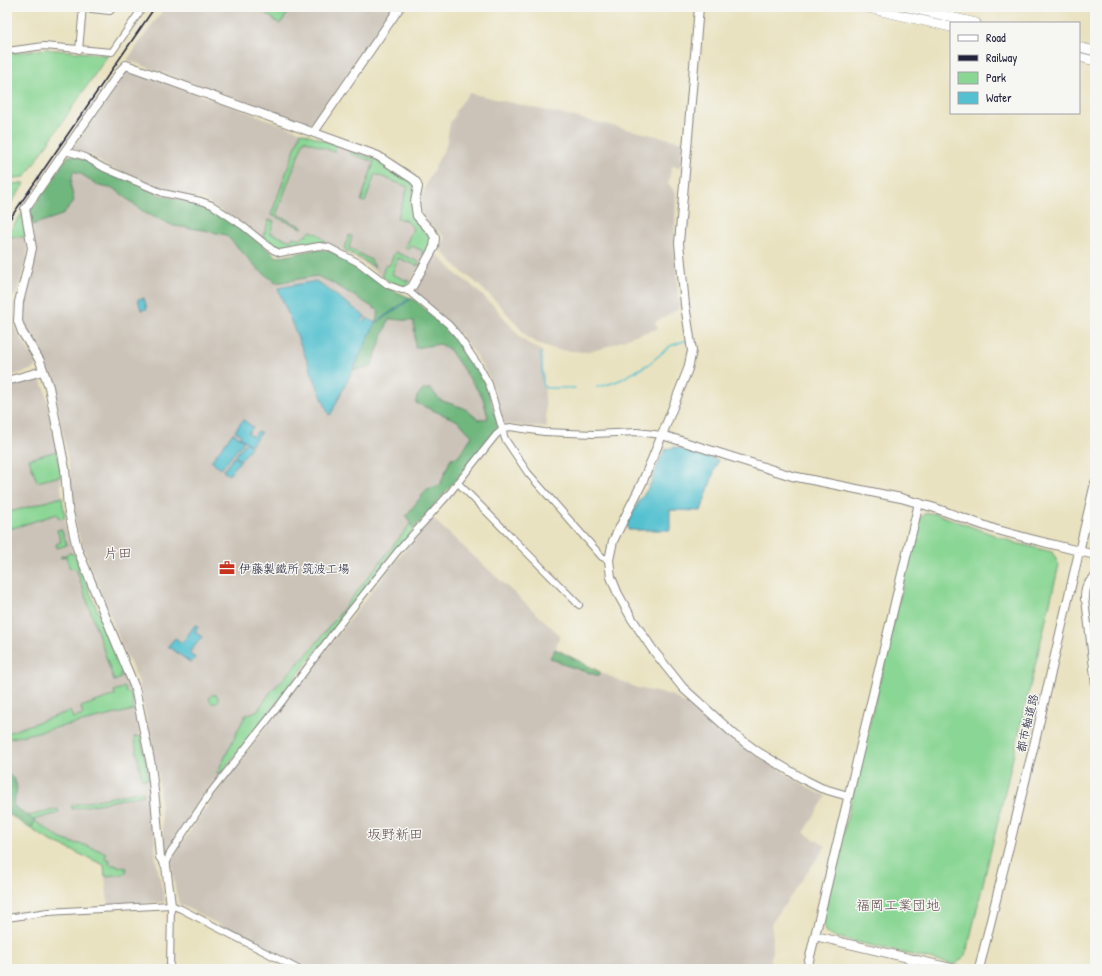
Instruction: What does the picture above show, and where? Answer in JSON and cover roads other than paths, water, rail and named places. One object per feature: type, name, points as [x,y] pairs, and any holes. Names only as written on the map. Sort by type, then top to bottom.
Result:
[{"type":"main road","points":[[864,7],[950,27]]},
{"type":"main road","points":[[908,7],[972,22]]},
{"type":"main road","points":[[1080,47],[1095,51]]},
{"type":"main road","points":[[1080,57],[1095,61]]},
{"type":"street","points":[[73,7],[110,11],[114,7]]},
{"type":"street","points":[[79,50],[83,7]]},
{"type":"street","points":[[7,51],[44,46],[112,52],[143,7]]},
{"type":"street","points":[[314,132],[400,7]]},
{"type":"street","points":[[699,7],[679,243],[685,305],[692,351],[688,369],[662,435],[642,483],[613,541],[609,560],[611,577],[614,586],[632,620],[683,688],[735,735],[758,752],[821,788],[848,796]]},
{"type":"street","points":[[66,151],[83,156],[104,168],[163,193],[201,201],[212,205],[243,226],[273,250],[280,253],[319,246],[328,247],[359,263],[388,284],[402,290],[407,290],[412,287],[434,247],[435,238],[432,232],[417,216],[415,202],[418,187],[416,182],[378,156],[126,65],[25,209],[32,248],[30,262],[18,302],[18,313],[22,332],[40,361],[49,387],[64,469],[68,508],[77,548],[135,688],[151,765],[160,857],[166,866]]},
{"type":"street","points":[[407,290],[448,324],[457,334],[479,366],[489,384],[505,439],[528,473],[602,557],[609,560]]},
{"type":"street","points":[[7,381],[43,371]]},
{"type":"street","points":[[170,969],[170,905],[166,866],[170,855],[210,793],[397,552],[433,514],[496,435],[502,430],[510,427],[544,432],[594,434],[637,432],[662,435],[792,476],[901,498],[1000,531],[1095,555]]},
{"type":"street","name":"都市軸道路","points":[[979,969],[1036,737],[1095,482]]},
{"type":"street","points":[[458,483],[579,606]]},
{"type":"street","points":[[807,969],[919,503]]},
{"type":"street","points":[[1095,577],[1087,584],[1085,591],[1095,685]]},
{"type":"street","points":[[7,918],[48,912],[170,905],[181,909],[298,969]]},
{"type":"street","points":[[815,936],[955,969]]},
{"type":"street","points":[[912,969],[914,959]]},
{"type":"water","points":[[316,281],[366,317],[362,320],[364,322],[367,318],[375,323],[410,298],[411,299],[375,324],[331,414],[329,415],[278,289]]},
{"type":"water","points":[[144,298],[147,309],[141,310],[138,299]]},
{"type":"water","points":[[243,420],[253,427],[248,433],[253,437],[258,431],[261,433],[251,445],[240,437],[241,435],[235,431]]},
{"type":"water","points":[[233,433],[244,441],[221,469],[211,461]]},
{"type":"water","points":[[246,442],[251,447],[241,460],[235,456]]},
{"type":"water","points":[[675,447],[718,460],[701,511],[670,510],[670,530],[628,530],[628,527],[626,526],[638,503],[649,487],[662,455],[666,449]]},
{"type":"water","points":[[234,457],[240,461],[229,475],[223,471]]},
{"type":"water","points":[[195,625],[198,627],[195,632],[202,637],[189,653],[195,658],[191,663],[168,646],[175,638],[182,643]]},
{"type":"waterway","points":[[597,387],[620,380],[649,364],[670,346],[687,340]]},
{"type":"waterway","points":[[541,353],[543,386],[547,388],[575,388]]},
{"type":"railway","points":[[7,223],[155,7]]},
{"type":"place","name":"伊藤製鐵所 筑波工場","points":[[227,568]]},
{"type":"district","name":"片田","points":[[118,552]]},
{"type":"district","name":"坂野新田","points":[[395,833]]},
{"type":"district","name":"福岡工業団地","points":[[898,904]]}]
